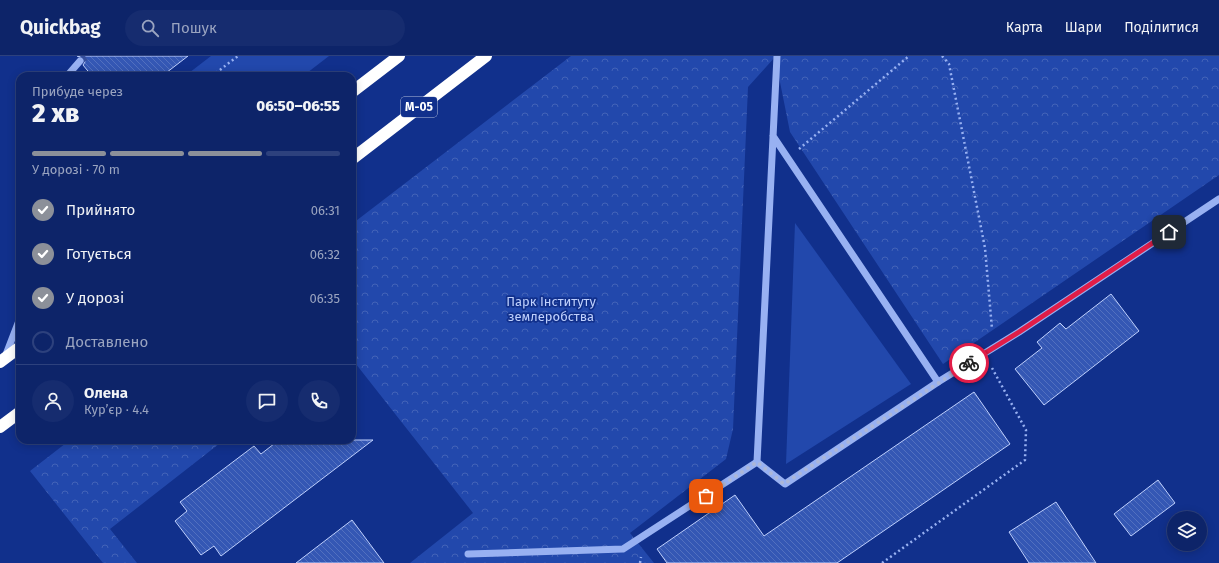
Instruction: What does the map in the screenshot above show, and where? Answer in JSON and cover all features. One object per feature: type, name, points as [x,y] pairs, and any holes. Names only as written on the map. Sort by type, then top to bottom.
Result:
[{"type":"highway","points":[[356,89],[399,56]]},
{"type":"highway","name":"М-05","points":[[356,156],[486,56]]},
{"type":"highway","points":[[2,361],[16,350]]},
{"type":"highway","points":[[0,427],[16,415]]},
{"type":"lane","points":[[757,462],[777,56]]},
{"type":"lane","points":[[70,72],[80,61]]},
{"type":"lane","points":[[773,136],[938,382]]},
{"type":"lane","points":[[757,462],[784,484],[938,382],[994,348],[1219,199]]},
{"type":"lane","points":[[2,361],[16,328]]},
{"type":"lane","points":[[468,554],[623,549],[757,462]]},
{"type":"path","points":[[217,72],[238,56]]},
{"type":"path","points":[[788,158],[909,56]]},
{"type":"path","points":[[942,56],[949,64],[985,248],[994,348]]},
{"type":"path","points":[[882,563],[1025,460],[1026,430],[984,354]]},
{"type":"green space","points":[[211,56],[329,56],[308,72],[190,72]]},
{"type":"green space","name":"Парк Інституту землеробства","points":[[571,56],[1219,56],[1219,175],[943,364],[790,132],[775,57],[748,87],[733,429],[726,459],[630,533],[654,563],[410,563],[473,513],[356,364],[356,221]]},
{"type":"green space","points":[[795,223],[911,384],[786,464]]},
{"type":"green space","points":[[65,444],[219,444],[110,529],[137,563],[103,563],[30,471]]},
{"type":"building","points":[[77,56],[188,56],[167,72],[89,72],[83,65],[85,62],[84,58]]},
{"type":"building","points":[[1111,294],[1139,331],[1044,405],[1015,369],[1042,348],[1037,342],[1060,323],[1066,329]]},
{"type":"building","points":[[974,392],[1010,444],[837,563],[667,563],[657,549],[735,495],[764,536]]},
{"type":"building","points":[[356,440],[373,440],[221,556],[214,546],[201,555],[175,521],[187,511],[180,502],[254,446],[261,454],[274,444],[356,444]]},
{"type":"building","points":[[1158,480],[1175,503],[1131,536],[1114,514]]},
{"type":"building","points":[[1056,502],[1096,563],[1029,563],[1009,532]]},
{"type":"building","points":[[352,520],[384,563],[296,563]]},
{"type":"tunnel","points":[[80,61],[87,56]]},
{"type":"way so far","points":[[706,496],[757,462],[784,484],[969,363]]},
{"type":"route","points":[[969,363],[1019,332],[1169,232]]}]
